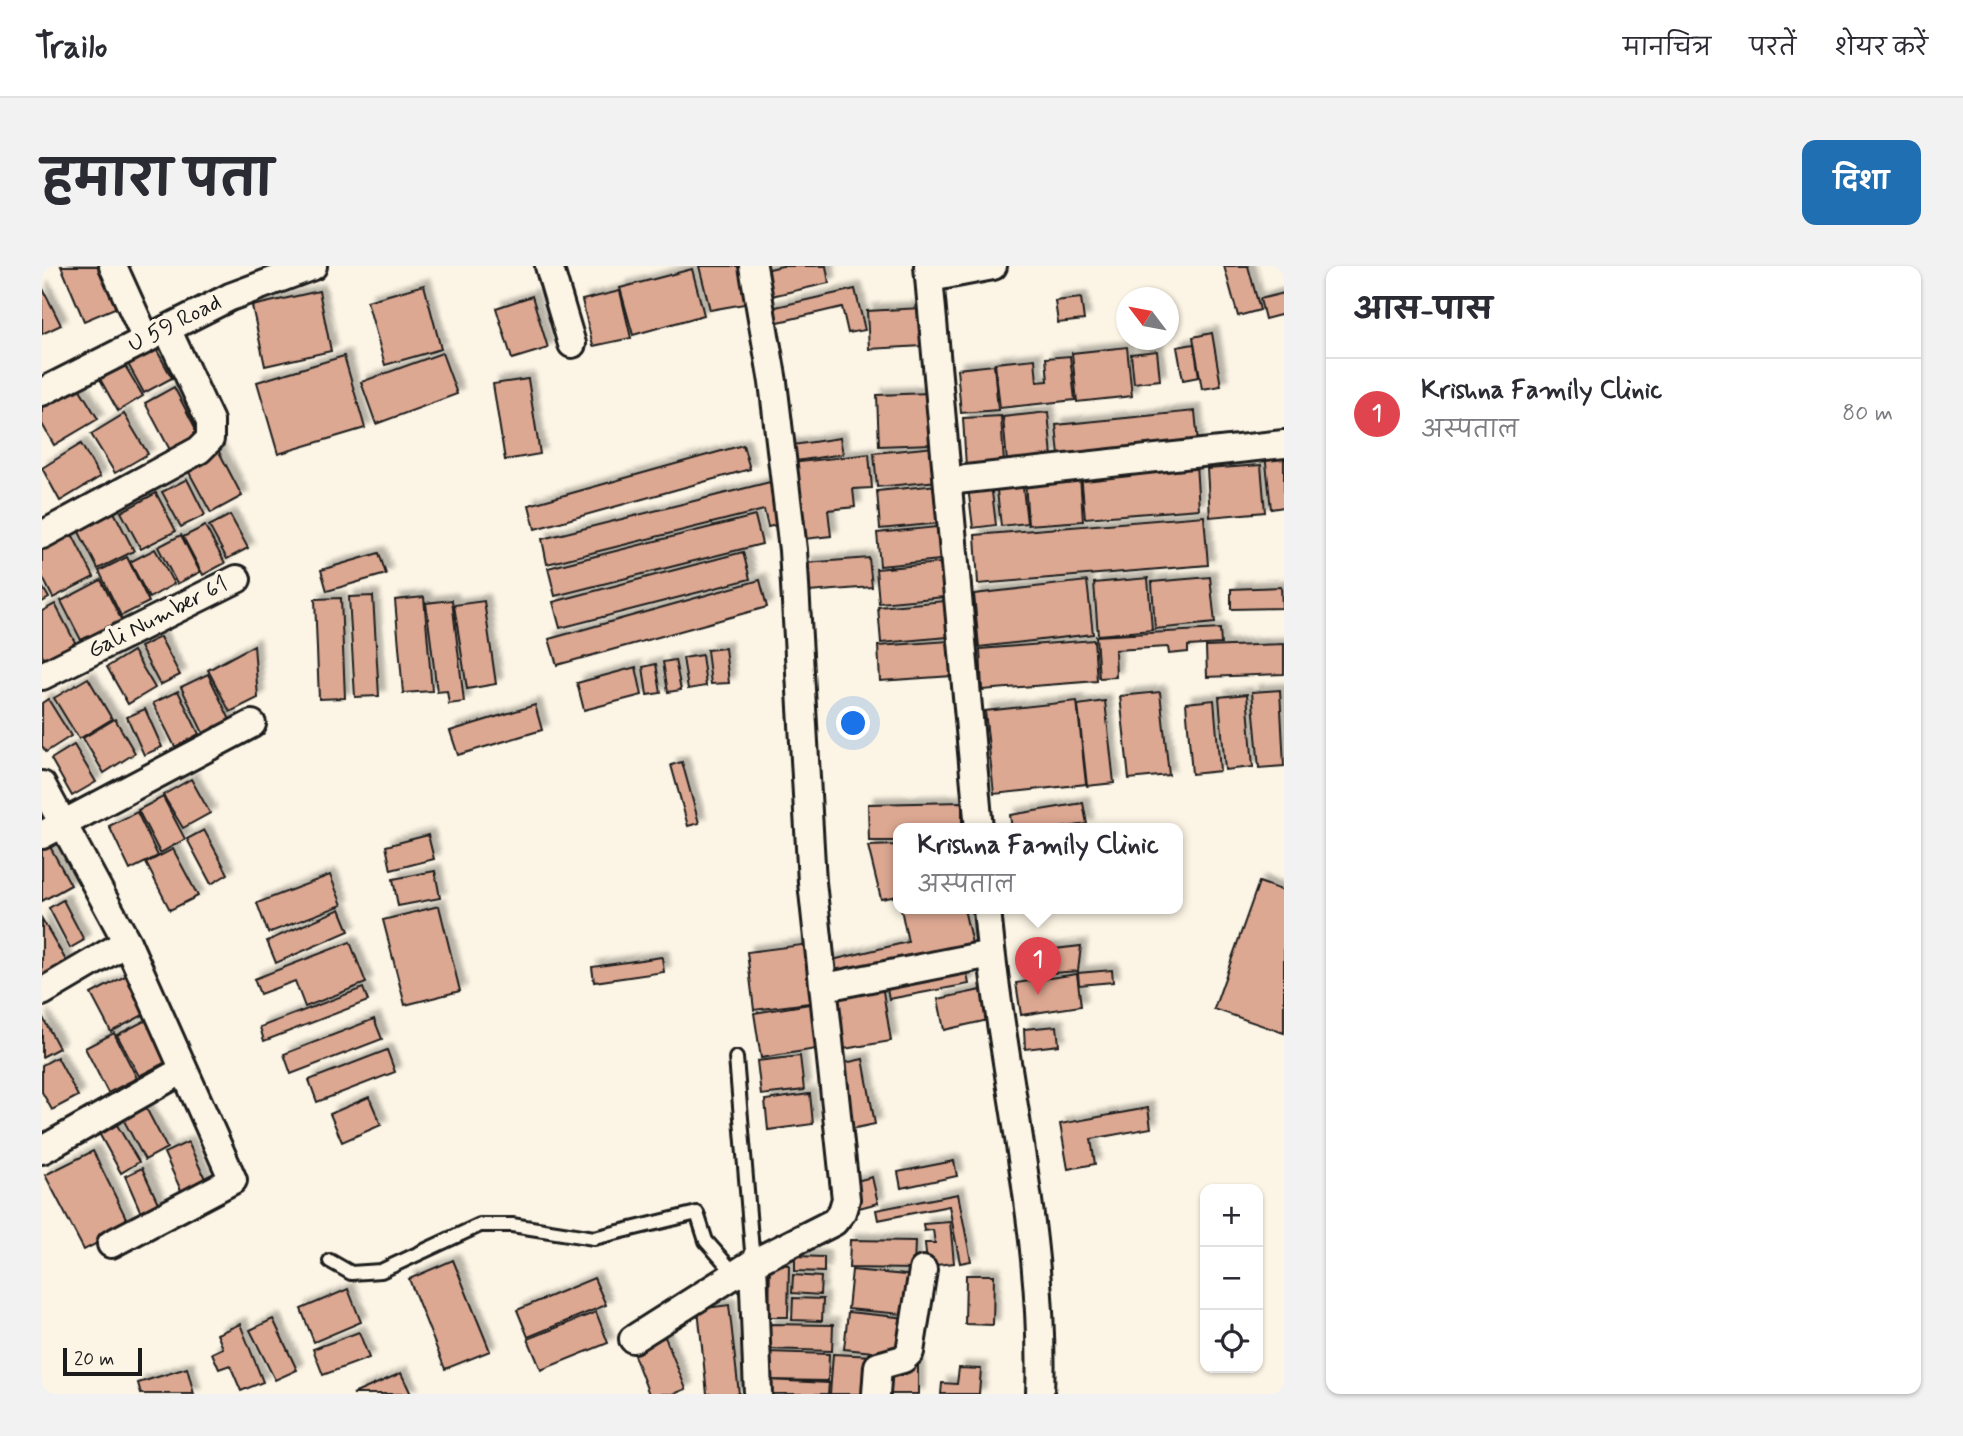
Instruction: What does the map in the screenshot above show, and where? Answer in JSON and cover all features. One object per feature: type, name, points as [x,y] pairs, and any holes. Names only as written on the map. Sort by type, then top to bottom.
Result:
[{"type":"street","points":[[42,535],[199,450],[209,439],[210,421],[113,266]]},
{"type":"street","name":"U 59 Road","points":[[42,391],[230,297],[313,266]]},
{"type":"street","points":[[549,266],[572,344]]},
{"type":"street","points":[[633,1339],[744,1268],[834,1222],[842,1212],[846,1199],[809,842],[793,550],[773,382],[754,266]]},
{"type":"street","points":[[978,823],[929,272],[993,266]]},
{"type":"street","points":[[948,481],[1284,444]]},
{"type":"street","name":"Gali Number 61","points":[[42,676],[237,579]]},
{"type":"street","points":[[52,829],[253,724]]},
{"type":"street","points":[[42,785],[52,829],[127,942],[233,1180],[111,1244]]},
{"type":"street","points":[[987,914],[991,954],[1027,1184],[1041,1355],[1040,1394]]},
{"type":"street","points":[[42,992],[127,942]]},
{"type":"street","points":[[825,987],[991,954]]},
{"type":"street","points":[[42,1150],[183,1070]]},
{"type":"street","points":[[744,1268],[758,1394]]},
{"type":"street","points":[[876,1394],[878,1366],[903,1359],[910,1352],[923,1270]]},
{"type":"lane","points":[[736,1058],[744,1268]]},
{"type":"lane","points":[[330,1261],[351,1273],[381,1271],[480,1225],[512,1225],[594,1238],[697,1213],[706,1241],[744,1268]]},
{"type":"building","points":[[61,266],[106,266],[122,305],[84,321]]},
{"type":"building","points":[[699,266],[743,266],[750,303],[710,310]]},
{"type":"building","points":[[782,266],[826,266],[829,283],[767,297],[761,271]]},
{"type":"building","points":[[1224,266],[1248,266],[1260,310],[1238,316]]},
{"type":"building","points":[[692,269],[704,315],[633,335],[620,288]]},
{"type":"building","points":[[424,285],[441,349],[385,365],[367,301]]},
{"type":"building","points":[[42,287],[61,325],[42,334]]},
{"type":"building","points":[[855,289],[865,330],[848,333],[842,307],[770,324],[767,309]]},
{"type":"building","points":[[319,291],[331,351],[265,366],[252,306]]},
{"type":"building","points":[[620,291],[631,338],[593,346],[582,300]]},
{"type":"building","points":[[1284,293],[1284,314],[1265,319],[1260,299]]},
{"type":"building","points":[[532,296],[548,348],[512,359],[496,308]]},
{"type":"building","points":[[1081,298],[1084,320],[1058,323],[1055,301]]},
{"type":"building","points":[[921,308],[923,346],[869,349],[867,311]]},
{"type":"building","points":[[1212,333],[1221,386],[1202,389],[1193,337]]},
{"type":"building","points":[[150,338],[172,378],[144,393],[122,353]]},
{"type":"building","points":[[1194,344],[1199,377],[1183,380],[1179,347]]},
{"type":"building","points":[[1116,348],[1127,350],[1132,396],[1077,402],[1072,353]]},
{"type":"building","points":[[1157,351],[1160,380],[1134,383],[1131,354]]},
{"type":"building","points":[[442,353],[457,394],[376,424],[361,382]]},
{"type":"building","points":[[344,356],[365,428],[278,454],[257,382]]},
{"type":"building","points":[[1070,356],[1075,400],[1000,408],[995,363],[1035,359],[1037,382],[1048,381],[1046,358]]},
{"type":"building","points":[[124,364],[143,396],[118,411],[100,379]]},
{"type":"building","points":[[994,365],[998,410],[961,413],[957,369]]},
{"type":"building","points":[[528,379],[540,454],[505,460],[493,384]]},
{"type":"building","points":[[76,383],[98,419],[54,445],[42,424],[42,404]]},
{"type":"building","points":[[174,387],[199,435],[170,450],[145,403]]},
{"type":"building","points":[[929,393],[931,444],[879,446],[877,395]]},
{"type":"building","points":[[1195,411],[1198,443],[1059,456],[1056,425]]},
{"type":"building","points":[[1048,412],[1052,457],[1007,462],[1003,417]]},
{"type":"building","points":[[124,414],[148,454],[115,473],[91,434]]},
{"type":"building","points":[[1001,416],[1004,464],[966,467],[963,418]]},
{"type":"building","points":[[840,438],[843,454],[789,462],[786,446]]},
{"type":"building","points":[[81,444],[100,477],[60,501],[42,468]]},
{"type":"building","points":[[743,445],[750,469],[535,529],[529,505]]},
{"type":"building","points":[[935,447],[938,481],[877,487],[874,453]]},
{"type":"building","points":[[217,448],[242,496],[211,513],[185,465]]},
{"type":"building","points":[[1284,452],[1284,507],[1271,509],[1265,454]]},
{"type":"building","points":[[869,454],[872,488],[853,489],[855,507],[828,510],[831,536],[804,539],[791,463]]},
{"type":"building","points":[[1196,464],[1199,509],[1085,518],[1081,473]]},
{"type":"building","points":[[1261,465],[1265,512],[1210,517],[1207,469]]},
{"type":"building","points":[[1080,475],[1083,521],[1028,525],[1025,479]]},
{"type":"building","points":[[187,479],[205,515],[181,527],[162,492]]},
{"type":"building","points":[[1022,479],[1027,523],[1001,526],[996,482]]},
{"type":"building","points":[[770,482],[781,524],[768,527],[764,510],[547,564],[542,539]]},
{"type":"building","points":[[991,484],[996,525],[973,528],[968,487]]},
{"type":"building","points":[[938,485],[941,523],[880,529],[877,491]]},
{"type":"building","points":[[156,493],[176,531],[141,549],[121,512]]},
{"type":"building","points":[[114,512],[134,551],[98,569],[78,530]]},
{"type":"building","points":[[230,515],[248,548],[227,559],[209,526]]},
{"type":"building","points":[[755,516],[762,544],[555,596],[548,568]]},
{"type":"building","points":[[1204,516],[1208,565],[978,584],[975,535]]},
{"type":"building","points":[[205,526],[225,563],[203,575],[183,537]]},
{"type":"building","points":[[937,527],[940,560],[880,566],[877,533]]},
{"type":"building","points":[[72,534],[94,577],[53,598],[42,576],[42,549]]},
{"type":"building","points":[[181,535],[200,572],[177,584],[158,547]]},
{"type":"building","points":[[155,549],[174,584],[149,598],[130,562]]},
{"type":"building","points":[[743,552],[750,579],[560,628],[553,602]]},
{"type":"building","points":[[379,553],[386,574],[327,591],[321,570]]},
{"type":"building","points":[[127,557],[149,602],[121,616],[99,571]]},
{"type":"building","points":[[869,558],[872,587],[809,592],[806,563]]},
{"type":"building","points":[[941,563],[944,597],[879,603],[876,569]]},
{"type":"building","points":[[1210,577],[1215,623],[1155,629],[1152,582]]},
{"type":"building","points":[[1148,578],[1152,630],[1098,635],[1094,583]]},
{"type":"building","points":[[101,580],[122,621],[82,642],[61,601]]},
{"type":"building","points":[[760,580],[767,607],[557,665],[549,639]]},
{"type":"building","points":[[1087,581],[1093,634],[979,647],[974,594]]},
{"type":"building","points":[[42,586],[49,598],[42,602]]},
{"type":"building","points":[[1281,587],[1282,608],[1231,609],[1231,589]]},
{"type":"building","points":[[373,596],[379,696],[355,697],[349,597]]},
{"type":"building","points":[[424,597],[432,691],[403,693],[395,600]]},
{"type":"building","points":[[341,598],[345,698],[319,699],[315,599]]},
{"type":"building","points":[[452,600],[464,702],[449,704],[447,691],[437,692],[426,603]]},
{"type":"building","points":[[484,601],[496,684],[467,689],[454,605]]},
{"type":"building","points":[[945,601],[948,637],[881,643],[878,607]]},
{"type":"building","points":[[55,604],[76,644],[45,661],[42,655],[42,611]]},
{"type":"building","points":[[1220,629],[1221,644],[1188,646],[1188,652],[1169,654],[1168,647],[1115,650],[1116,677],[1099,678],[1096,636]]},
{"type":"building","points":[[160,637],[180,675],[160,685],[140,647]]},
{"type":"building","points":[[1094,640],[1097,681],[982,690],[980,649]]},
{"type":"building","points":[[949,641],[952,676],[880,681],[878,646]]},
{"type":"building","points":[[1284,644],[1284,674],[1207,677],[1206,647]]},
{"type":"building","points":[[254,645],[258,698],[230,712],[208,670]]},
{"type":"building","points":[[725,648],[729,683],[711,684],[707,650]]},
{"type":"building","points":[[133,651],[155,688],[128,704],[107,667]]},
{"type":"building","points":[[702,655],[706,686],[688,689],[683,658]]},
{"type":"building","points":[[675,660],[681,690],[668,692],[663,662]]},
{"type":"building","points":[[656,664],[661,693],[647,695],[643,667]]},
{"type":"building","points":[[636,667],[642,695],[584,710],[577,683]]},
{"type":"building","points":[[208,674],[232,724],[205,737],[181,687]]},
{"type":"building","points":[[88,678],[112,719],[79,739],[54,698]]},
{"type":"building","points":[[1280,690],[1284,766],[1259,768],[1252,692]]},
{"type":"building","points":[[178,691],[199,734],[175,747],[153,703]]},
{"type":"building","points":[[1160,692],[1169,775],[1129,779],[1120,696]]},
{"type":"building","points":[[1247,694],[1253,767],[1225,770],[1219,697]]},
{"type":"building","points":[[48,699],[71,736],[46,752],[42,746],[42,703]]},
{"type":"building","points":[[1214,700],[1220,771],[1192,774],[1186,703]]},
{"type":"building","points":[[1077,701],[1086,784],[994,794],[985,711]]},
{"type":"building","points":[[1105,701],[1114,783],[1087,786],[1078,705]]},
{"type":"building","points":[[535,705],[542,730],[458,755],[450,731]]},
{"type":"building","points":[[145,709],[162,747],[144,755],[127,717]]},
{"type":"building","points":[[115,719],[135,753],[104,773],[83,738]]},
{"type":"building","points":[[74,745],[96,782],[72,796],[51,759]]},
{"type":"building","points":[[682,762],[699,823],[688,826],[671,765]]},
{"type":"building","points":[[191,779],[210,813],[183,828],[163,795]]},
{"type":"building","points":[[163,797],[185,839],[160,853],[138,810]]},
{"type":"building","points":[[962,802],[962,823],[893,823],[893,841],[869,841],[868,804]]},
{"type":"building","points":[[1083,803],[1087,823],[1011,823],[1010,815]]},
{"type":"building","points":[[137,812],[158,856],[130,870],[109,826]]},
{"type":"building","points":[[204,830],[228,874],[211,884],[187,839]]},
{"type":"building","points":[[428,835],[434,859],[391,870],[386,846]]},
{"type":"building","points":[[48,843],[71,885],[42,901],[42,846]]},
{"type":"building","points":[[893,845],[893,897],[881,899],[868,846]]},
{"type":"building","points":[[173,849],[198,896],[170,910],[146,863]]},
{"type":"building","points":[[435,871],[440,898],[398,906],[393,879]]},
{"type":"building","points":[[330,875],[342,905],[268,933],[257,903]]},
{"type":"building","points":[[1259,882],[1284,891],[1284,1033],[1214,1009]]},
{"type":"building","points":[[63,900],[84,940],[70,948],[49,908]]},
{"type":"building","points":[[439,906],[460,991],[405,1005],[383,920]]},
{"type":"building","points":[[340,909],[349,931],[276,963],[267,941]]},
{"type":"building","points":[[902,914],[965,914],[973,948],[832,981],[828,961],[908,942]]},
{"type":"building","points":[[42,919],[68,964],[42,979]]},
{"type":"building","points":[[350,942],[366,983],[305,1007],[295,981],[260,994],[254,979]]},
{"type":"building","points":[[809,944],[817,1002],[754,1010],[747,952]]},
{"type":"building","points":[[1081,946],[1078,971],[1028,975],[1029,952]]},
{"type":"building","points":[[662,957],[664,972],[594,982],[592,967]]},
{"type":"building","points":[[965,964],[969,984],[889,999],[885,978]]},
{"type":"building","points":[[1112,970],[1113,982],[1079,985],[1078,973]]},
{"type":"building","points":[[1077,974],[1081,1006],[1021,1015],[1016,983]]},
{"type":"building","points":[[127,975],[147,1013],[111,1032],[91,994]]},
{"type":"building","points":[[882,985],[891,1041],[838,1050],[829,993]]},
{"type":"building","points":[[363,988],[368,1001],[264,1041],[260,1027]]},
{"type":"building","points":[[981,990],[988,1020],[944,1030],[938,999]]},
{"type":"building","points":[[816,1003],[822,1048],[761,1058],[754,1013]]},
{"type":"building","points":[[42,1016],[59,1048],[42,1057]]},
{"type":"building","points":[[148,1019],[170,1060],[139,1076],[117,1035]]},
{"type":"building","points":[[374,1019],[382,1039],[291,1074],[284,1054]]},
{"type":"building","points":[[1057,1026],[1059,1045],[1025,1049],[1024,1029]]},
{"type":"building","points":[[114,1033],[137,1078],[108,1093],[85,1048]]},
{"type":"building","points":[[387,1050],[395,1072],[317,1102],[309,1080]]},
{"type":"building","points":[[800,1056],[804,1090],[761,1095],[757,1061]]},
{"type":"building","points":[[57,1057],[78,1096],[52,1110],[42,1092],[42,1065]]},
{"type":"building","points":[[863,1059],[875,1124],[851,1129],[840,1064]]},
{"type":"building","points":[[810,1094],[813,1124],[768,1130],[765,1100]]},
{"type":"building","points":[[369,1097],[381,1125],[342,1142],[330,1114]]},
{"type":"building","points":[[146,1108],[167,1148],[145,1160],[123,1119]]},
{"type":"building","points":[[1148,1108],[1151,1128],[1091,1139],[1095,1164],[1068,1169],[1060,1124]]},
{"type":"building","points":[[117,1125],[139,1162],[121,1173],[100,1135]]},
{"type":"building","points":[[188,1142],[207,1183],[183,1195],[164,1153]]},
{"type":"building","points":[[93,1151],[130,1226],[84,1250],[45,1175]]},
{"type":"building","points":[[954,1161],[957,1176],[901,1188],[898,1172]]},
{"type":"building","points":[[142,1168],[163,1214],[145,1222],[125,1176]]},
{"type":"building","points":[[872,1177],[878,1203],[859,1208],[852,1182]]},
{"type":"building","points":[[958,1194],[971,1261],[960,1263],[949,1206],[878,1220],[876,1210]]},
{"type":"building","points":[[950,1222],[954,1263],[927,1266],[925,1243],[935,1243],[933,1230],[924,1231],[923,1224]]},
{"type":"building","points":[[850,1240],[915,1241],[914,1269],[849,1268]]},
{"type":"building","points":[[795,1256],[824,1257],[824,1272],[795,1271]]},
{"type":"building","points":[[453,1260],[490,1351],[445,1369],[409,1279]]},
{"type":"building","points":[[770,1264],[789,1265],[788,1317],[769,1317]]},
{"type":"building","points":[[852,1270],[916,1276],[912,1315],[848,1309]]},
{"type":"building","points":[[793,1275],[821,1277],[820,1295],[792,1293]]},
{"type":"building","points":[[966,1275],[994,1275],[993,1325],[965,1324]]},
{"type":"building","points":[[594,1278],[606,1305],[528,1337],[517,1310]]},
{"type":"building","points":[[348,1289],[361,1322],[314,1342],[301,1309]]},
{"type":"building","points":[[793,1298],[823,1299],[822,1321],[792,1320]]},
{"type":"building","points":[[729,1305],[739,1394],[707,1394],[698,1309]]},
{"type":"building","points":[[596,1312],[608,1343],[541,1370],[528,1339]]},
{"type":"building","points":[[848,1312],[907,1318],[903,1355],[844,1349]]},
{"type":"building","points":[[273,1319],[297,1370],[275,1380],[250,1330]]},
{"type":"building","points":[[240,1324],[263,1382],[241,1391],[230,1365],[219,1369],[212,1353],[223,1348],[217,1334]]},
{"type":"building","points":[[769,1324],[833,1325],[832,1351],[768,1349]]},
{"type":"building","points":[[359,1332],[369,1358],[323,1375],[313,1349]]},
{"type":"building","points":[[665,1337],[686,1389],[674,1394],[649,1394],[632,1350]]},
{"type":"building","points":[[767,1352],[829,1354],[828,1381],[767,1380]]},
{"type":"building","points":[[833,1354],[874,1356],[872,1394],[830,1394]]},
{"type":"building","points":[[918,1365],[918,1394],[882,1394],[881,1366]]},
{"type":"building","points":[[187,1368],[194,1394],[141,1394],[138,1383]]},
{"type":"building","points":[[959,1368],[981,1369],[979,1394],[941,1394],[942,1383],[957,1384]]},
{"type":"building","points":[[401,1373],[411,1394],[353,1394]]},
{"type":"building","points":[[766,1380],[829,1383],[828,1394],[766,1394]]},
{"type":"place","name":"Krishna Family Clinic","points":[[1038,995]]}]
